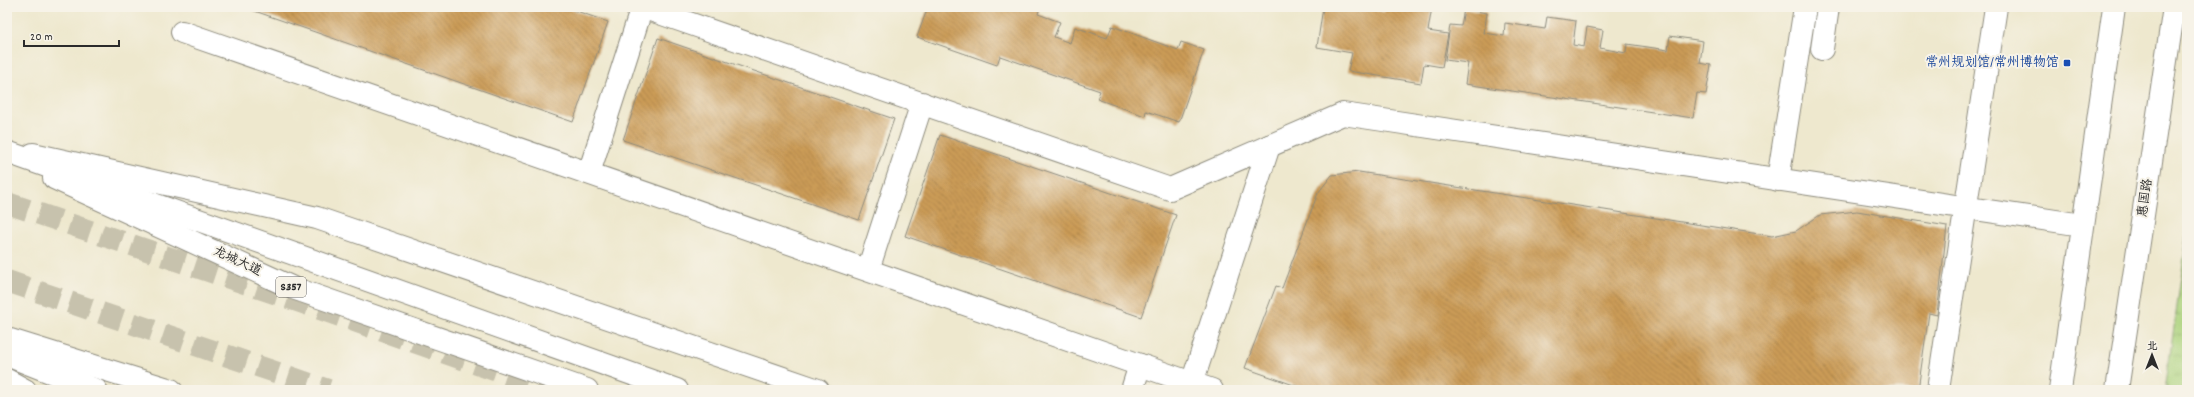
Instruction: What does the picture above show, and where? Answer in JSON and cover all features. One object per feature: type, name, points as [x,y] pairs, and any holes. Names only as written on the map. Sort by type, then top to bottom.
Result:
[{"type":"main road","points":[[589,173],[642,7],[1170,189],[1343,114],[2082,225]]},
{"type":"main road","points":[[1778,180],[1805,7]]},
{"type":"main road","points":[[1822,49],[1828,7]]},
{"type":"main road","points":[[1938,390],[1996,7]]},
{"type":"main road","points":[[2060,390],[2082,225],[2114,7]]},
{"type":"main road","name":"惠国路","points":[[2118,390],[2174,7]]},
{"type":"main road","points":[[182,32],[1212,390]]},
{"type":"main road","points":[[868,270],[922,103]]},
{"type":"main road","points":[[1192,383],[1269,146]]},
{"type":"main road","points":[[7,148],[317,218],[818,390]]},
{"type":"main road","points":[[7,152],[677,390]]},
{"type":"main road","name":"龙城大道","points":[[7,156],[293,288],[588,390]]},
{"type":"main road","points":[[7,339],[171,390]]},
{"type":"main road","points":[[7,355],[96,390]]},
{"type":"main road","points":[[1132,390],[1140,365]]},
{"type":"main road","points":[[7,380],[25,390]]},
{"type":"green space","points":[[2187,236],[2187,390],[2165,390]]},
{"type":"building","points":[[250,7],[565,7],[608,22],[573,122],[249,9]]},
{"type":"building","points":[[928,7],[1040,7],[1038,14],[1060,22],[1054,37],[1070,43],[1075,27],[1107,38],[1112,26],[1178,50],[1181,42],[1204,50],[1179,122],[1146,111],[1145,116],[1097,99],[1100,91],[1000,56],[997,65],[917,37]]},
{"type":"building","points":[[1323,7],[1363,7],[1384,12],[1385,7],[1432,7],[1428,31],[1448,34],[1442,67],[1424,64],[1421,83],[1348,71],[1352,53],[1317,47]]},
{"type":"building","points":[[1464,9],[1487,13],[1484,33],[1504,36],[1505,23],[1545,29],[1547,17],[1576,21],[1573,45],[1584,47],[1587,27],[1603,30],[1600,48],[1626,53],[1627,44],[1668,50],[1670,36],[1703,41],[1700,63],[1711,65],[1706,94],[1697,93],[1693,118],[1465,84],[1468,63],[1445,60],[1450,25],[1461,26]]},
{"type":"building","points":[[658,38],[894,119],[859,220],[623,140]]},
{"type":"building","points":[[940,135],[1176,215],[1141,317],[905,236]]},
{"type":"building","points":[[1359,172],[1772,236],[1796,231],[1820,215],[1857,211],[1947,226],[1937,315],[1929,313],[1918,390],[1308,390],[1245,368],[1276,286],[1282,288],[1318,193],[1332,175]]},
{"type":"tunnel","points":[[7,203],[286,297],[551,390]]},
{"type":"tunnel","points":[[7,281],[328,390]]},
{"type":"place","name":"常州规划馆/常州博物馆","points":[[2067,63]]}]
